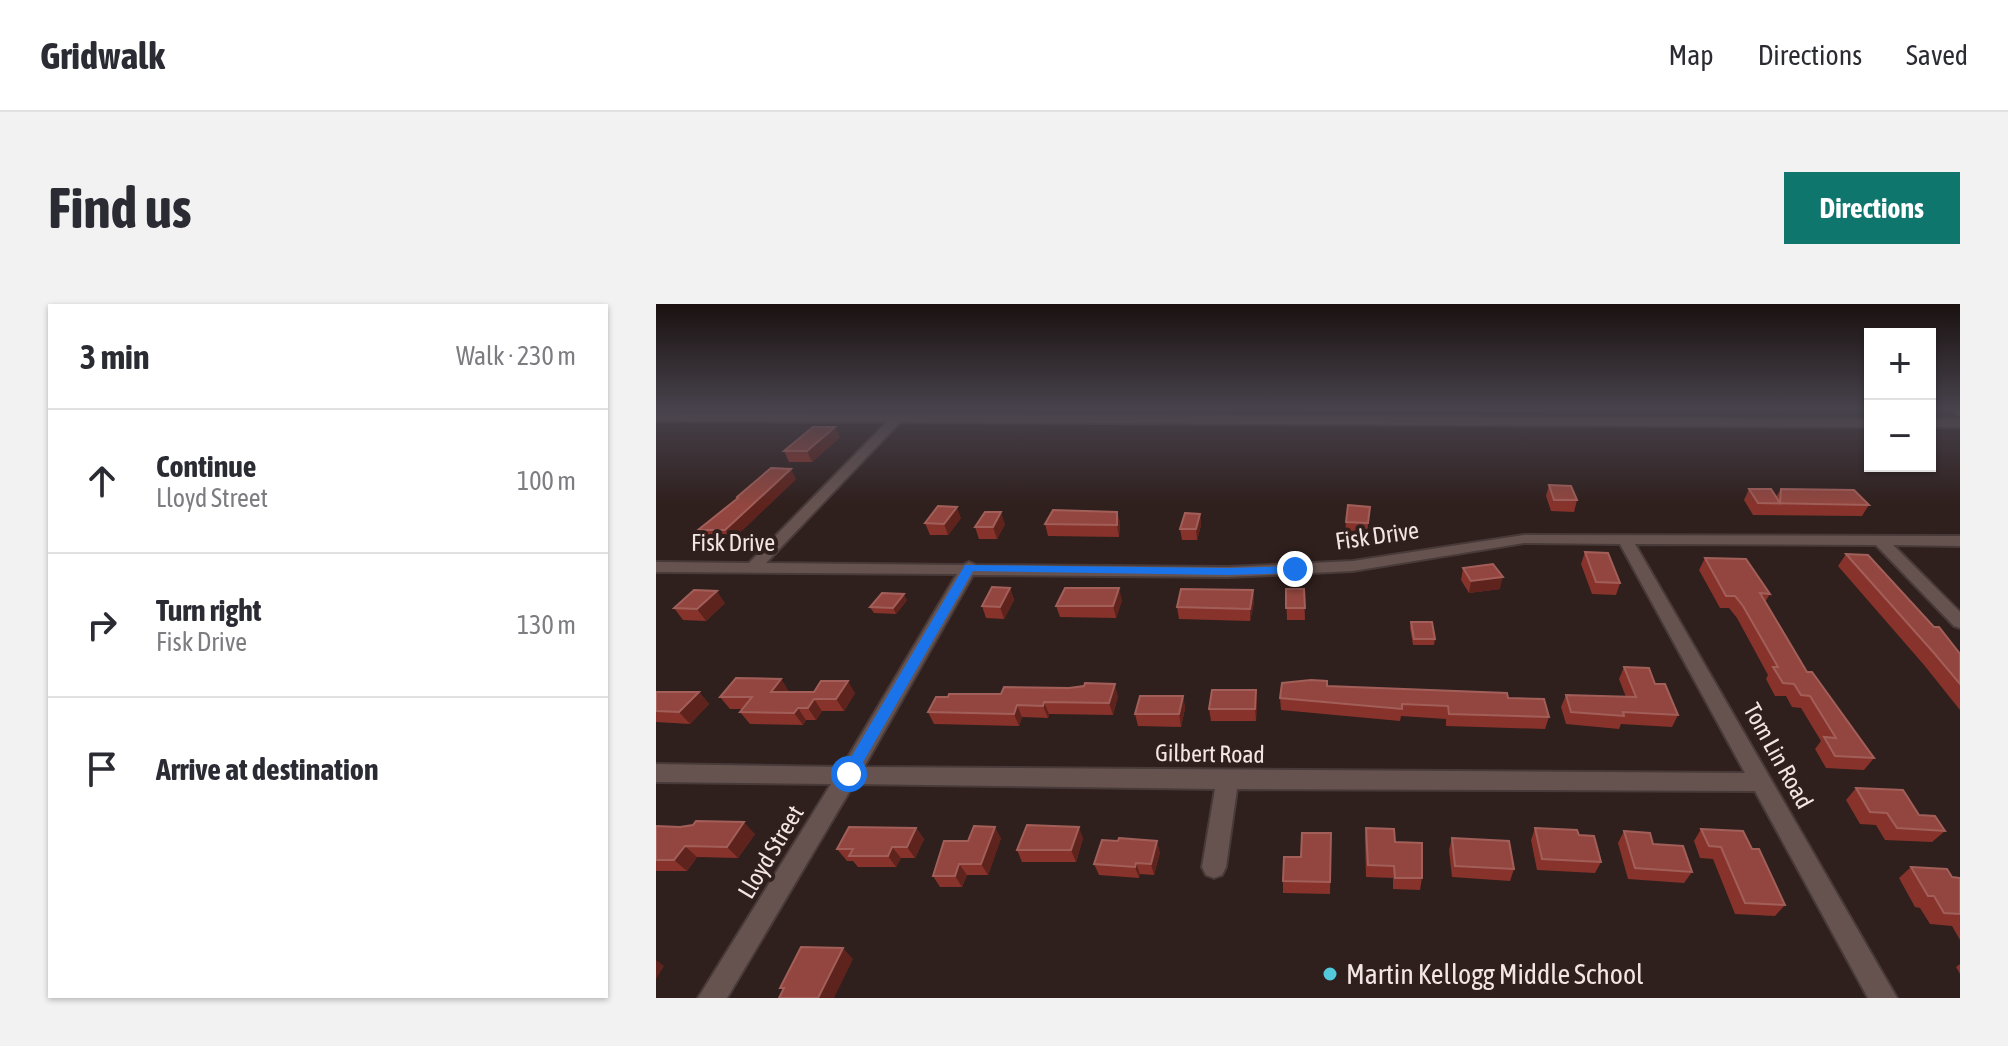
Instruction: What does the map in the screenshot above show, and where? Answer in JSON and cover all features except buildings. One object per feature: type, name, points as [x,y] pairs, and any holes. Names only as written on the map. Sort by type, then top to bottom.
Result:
[{"type":"street","points":[[754,567],[875,441]]},
{"type":"street","name":"Fisk Drive","points":[[656,567],[1281,570],[1353,566],[1524,539],[1960,541]]},
{"type":"street","name":"Tom Lin Road","points":[[1625,540],[1883,998]]},
{"type":"street","points":[[1879,540],[1960,622]]},
{"type":"street","name":"Lloyd Street","points":[[712,998],[849,774],[969,567]]},
{"type":"street","name":"Gilbert Road","points":[[656,773],[1763,782]]},
{"type":"street","points":[[1214,867],[1227,780]]},
{"type":"place","name":"Martin Kellogg Middle School","points":[[1330,974]]},
{"type":"route","points":[[849,774],[969,567],[1228,572],[1295,569]]}]
